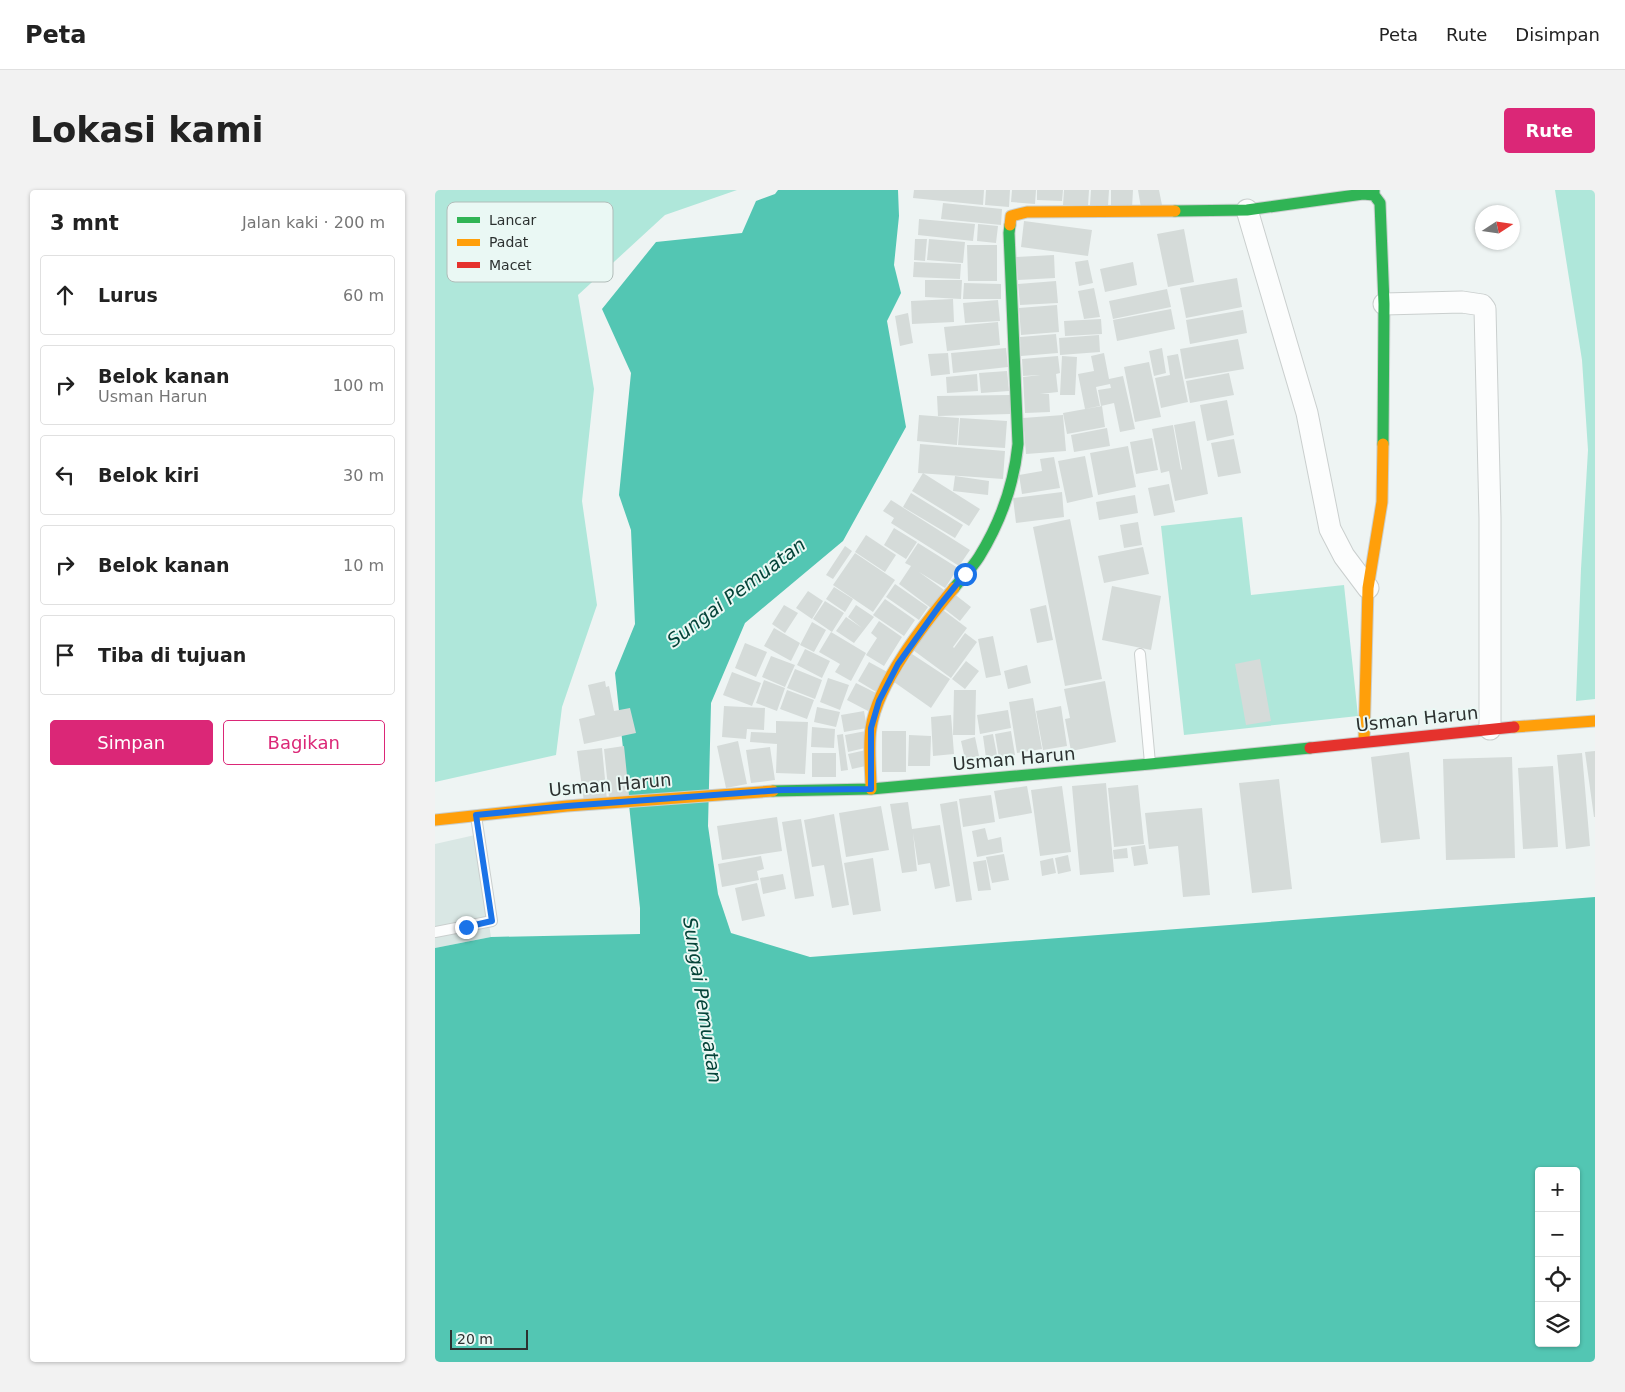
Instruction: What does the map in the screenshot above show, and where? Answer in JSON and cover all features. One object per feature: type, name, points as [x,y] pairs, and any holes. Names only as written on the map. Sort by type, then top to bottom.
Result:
[{"type":"street","points":[[871,789],[871,728],[879,701],[898,664],[940,605],[978,559],[1004,508],[1016,466],[1018,444],[1009,234],[1011,216],[1027,212],[1247,210],[1374,192],[1380,203],[1383,304],[1382,502],[1368,588],[1364,741]]},
{"type":"street","points":[[1247,210],[1307,413],[1330,528],[1344,556],[1368,588]]},
{"type":"street","points":[[1383,304],[1462,302],[1481,305],[1485,310],[1490,518],[1490,729]]},
{"type":"street","name":"Usman Harun","points":[[435,820],[567,806],[781,790],[871,789],[1150,764],[1364,741],[1595,720]]},
{"type":"lane","points":[[1140,654],[1150,764]]},
{"type":"lane","points":[[435,932],[492,921],[476,815]]},
{"type":"shaded area","points":[[435,190],[737,190],[665,215],[613,263],[613,202],[447,202],[447,282],[592,282],[578,295],[594,389],[582,501],[597,605],[562,707],[556,755],[435,782]]},
{"type":"shaded area","points":[[1555,190],[1595,190],[1595,699],[1576,701],[1588,450],[1582,360]]},
{"type":"shaded area","points":[[1242,517],[1251,595],[1344,585],[1358,716],[1184,735],[1161,526]]},
{"type":"shaded area","points":[[475,835],[491,937],[435,948],[435,844]]},
{"type":"water","name":"Sungai Pemuatan","points":[[778,190],[898,190],[899,216],[894,265],[901,293],[887,321],[906,427],[843,541],[745,623],[711,703],[708,826],[718,894],[731,933],[810,957],[1595,897],[1595,1362],[435,1362],[435,948],[491,937],[640,934],[640,908],[615,673],[635,624],[631,530],[619,495],[631,373],[602,309],[656,242],[742,233],[756,201],[775,194]]},
{"type":"building","points":[[914,190],[984,190],[983,205],[913,198]]},
{"type":"building","points":[[986,190],[1010,190],[1009,207],[985,205]]},
{"type":"building","points":[[1012,190],[1036,190],[1035,204],[1011,202]]},
{"type":"building","points":[[1037,190],[1063,190],[1062,201],[1037,200]]},
{"type":"building","points":[[1064,190],[1089,190],[1088,206],[1063,205]]},
{"type":"building","points":[[1091,190],[1109,190],[1108,206],[1090,205]]},
{"type":"building","points":[[1111,190],[1133,190],[1132,208],[1111,207]]},
{"type":"building","points":[[1138,190],[1159,190],[1162,205],[1141,208]]},
{"type":"building","points":[[943,203],[1002,209],[1001,225],[941,219]]},
{"type":"building","points":[[919,219],[975,224],[973,241],[918,235]]},
{"type":"building","points":[[1024,221],[1092,230],[1088,256],[1021,247]]},
{"type":"building","points":[[978,224],[998,226],[996,243],[977,241]]},
{"type":"building","points":[[1184,229],[1194,282],[1168,287],[1157,234]]},
{"type":"building","points":[[915,239],[927,239],[925,261],[914,260]]},
{"type":"building","points":[[929,239],[965,242],[963,263],[927,260]]},
{"type":"building","points":[[967,245],[997,245],[997,281],[968,281]]},
{"type":"building","points":[[1054,255],[1055,278],[1018,280],[1016,257]]},
{"type":"building","points":[[1088,260],[1093,283],[1079,286],[1075,262]]},
{"type":"building","points":[[914,262],[961,264],[960,279],[913,277]]},
{"type":"building","points":[[1133,262],[1137,285],[1105,292],[1100,269]]},
{"type":"building","points":[[1237,278],[1242,307],[1186,318],[1180,288]]},
{"type":"building","points":[[925,280],[962,280],[961,299],[925,297]]},
{"type":"building","points":[[1056,281],[1058,303],[1020,305],[1018,284]]},
{"type":"building","points":[[964,283],[1001,284],[1001,299],[963,299]]},
{"type":"building","points":[[1094,288],[1100,317],[1084,319],[1078,291]]},
{"type":"building","points":[[1167,289],[1171,307],[1113,319],[1109,301]]},
{"type":"building","points":[[953,299],[954,322],[912,324],[911,301]]},
{"type":"building","points":[[998,300],[1000,321],[965,323],[963,303]]},
{"type":"building","points":[[1057,305],[1059,332],[1021,335],[1019,308]]},
{"type":"building","points":[[1171,309],[1175,329],[1117,341],[1113,320]]},
{"type":"building","points":[[1243,310],[1247,333],[1190,344],[1186,320]]},
{"type":"building","points":[[908,313],[913,343],[900,346],[895,316]]},
{"type":"building","points":[[1101,319],[1102,334],[1065,336],[1064,321]]},
{"type":"building","points":[[998,322],[1000,345],[947,351],[944,327]]},
{"type":"building","points":[[1056,334],[1058,353],[1021,356],[1020,337]]},
{"type":"building","points":[[1099,335],[1100,352],[1060,355],[1059,338]]},
{"type":"building","points":[[1238,339],[1244,369],[1185,379],[1180,349]]},
{"type":"building","points":[[1006,348],[1008,367],[953,373],[951,353]]},
{"type":"building","points":[[1162,348],[1166,373],[1154,376],[1149,351]]},
{"type":"building","points":[[948,353],[950,374],[931,376],[928,354]]},
{"type":"building","points":[[1104,353],[1109,379],[1123,376],[1135,429],[1120,432],[1114,403],[1101,406],[1098,390],[1111,388],[1110,384],[1096,387],[1100,406],[1085,409],[1078,374],[1094,371],[1091,356]]},
{"type":"building","points":[[1178,354],[1188,402],[1161,408],[1155,378],[1170,375],[1167,356]]},
{"type":"building","points":[[1058,356],[1060,373],[1056,374],[1058,392],[1040,394],[1049,394],[1050,412],[1025,413],[1023,377],[1040,375],[1023,376],[1022,359]]},
{"type":"building","points":[[1062,356],[1077,357],[1075,395],[1060,395]]},
{"type":"building","points":[[1149,362],[1161,417],[1135,422],[1124,367]]},
{"type":"building","points":[[1007,371],[1009,391],[981,393],[979,373]]},
{"type":"building","points":[[1229,373],[1234,395],[1190,403],[1186,381]]},
{"type":"building","points":[[977,374],[978,391],[947,393],[946,377]]},
{"type":"building","points":[[1010,395],[1010,414],[938,416],[937,396]]},
{"type":"building","points":[[1227,400],[1234,435],[1207,441],[1200,405]]},
{"type":"building","points":[[1102,406],[1105,427],[1067,434],[1063,413]]},
{"type":"building","points":[[919,415],[959,418],[957,445],[917,441]]},
{"type":"building","points":[[1063,415],[1066,451],[1026,454],[1023,418]]},
{"type":"building","points":[[960,418],[1007,421],[1005,448],[958,445]]},
{"type":"building","points":[[1195,421],[1208,494],[1175,501],[1169,471],[1161,473],[1152,429],[1173,425],[1181,470],[1174,425]]},
{"type":"building","points":[[1107,428],[1110,446],[1074,452],[1071,435]]},
{"type":"building","points":[[1152,438],[1158,470],[1136,474],[1130,442]]},
{"type":"building","points":[[1234,439],[1241,473],[1218,477],[1211,443]]},
{"type":"building","points":[[920,444],[1005,451],[1003,479],[918,473]]},
{"type":"building","points":[[1128,446],[1136,487],[1098,495],[1090,453]]},
{"type":"building","points":[[1085,456],[1093,497],[1067,503],[1058,461]]},
{"type":"building","points":[[1054,457],[1060,488],[1022,494],[1019,475],[1042,471],[1040,459]]},
{"type":"building","points":[[923,473],[980,509],[969,526],[912,491]]},
{"type":"building","points":[[955,476],[989,481],[988,495],[953,491]]},
{"type":"building","points":[[1169,484],[1175,512],[1154,516],[1148,488]]},
{"type":"building","points":[[1062,492],[1064,517],[1016,523],[1013,498]]},
{"type":"building","points":[[911,493],[963,525],[955,538],[903,507]]},
{"type":"building","points":[[1135,495],[1138,513],[1099,520],[1096,502]]},
{"type":"building","points":[[891,500],[970,550],[959,566],[891,523],[894,518],[883,511]]},
{"type":"building","points":[[1070,519],[1102,679],[1065,686],[1033,527]]},
{"type":"building","points":[[1138,522],[1142,545],[1124,548],[1120,525]]},
{"type":"building","points":[[894,528],[917,542],[906,559],[884,545]]},
{"type":"building","points":[[866,535],[896,555],[885,572],[855,552]]},
{"type":"building","points":[[918,543],[958,568],[945,588],[919,572],[944,590],[931,608],[899,584],[911,566],[905,563]]},
{"type":"building","points":[[845,546],[852,551],[833,579],[826,575]]},
{"type":"building","points":[[1143,547],[1149,574],[1104,583],[1098,556]]},
{"type":"building","points":[[855,553],[895,580],[873,612],[833,585]]},
{"type":"building","points":[[895,584],[928,607],[919,620],[886,597]]},
{"type":"building","points":[[1112,586],[1161,596],[1151,650],[1102,640]]},
{"type":"building","points":[[834,587],[853,599],[845,612],[826,599]]},
{"type":"building","points":[[808,591],[823,601],[812,619],[796,608]]},
{"type":"building","points":[[953,593],[971,607],[960,621],[942,607]]},
{"type":"building","points":[[885,599],[915,620],[904,636],[873,615]]},
{"type":"building","points":[[825,601],[844,613],[832,632],[813,619]]},
{"type":"building","points":[[784,605],[798,613],[785,633],[772,624]]},
{"type":"building","points":[[856,605],[874,617],[854,643],[836,631],[846,617],[862,628],[848,617]]},
{"type":"building","points":[[1046,605],[1053,640],[1037,643],[1030,609]]},
{"type":"building","points":[[943,610],[967,628],[954,648],[965,633],[977,642],[951,678],[913,650]]},
{"type":"building","points":[[879,621],[902,637],[884,666],[866,655],[877,638],[871,633]]},
{"type":"building","points":[[812,622],[826,630],[814,652],[800,645]]},
{"type":"building","points":[[774,628],[800,643],[791,661],[764,646]]},
{"type":"building","points":[[831,632],[866,653],[851,681],[835,672],[840,664],[819,652]]},
{"type":"building","points":[[993,636],[1001,675],[986,678],[978,639]]},
{"type":"building","points":[[745,643],[767,652],[756,677],[735,668]]},
{"type":"building","points":[[805,649],[830,661],[822,678],[797,665]]},
{"type":"building","points":[[912,654],[950,679],[931,708],[894,682]]},
{"type":"building","points":[[771,656],[795,665],[785,687],[762,677]]},
{"type":"building","points":[[1260,659],[1271,721],[1246,725],[1235,664]]},
{"type":"building","points":[[966,661],[979,671],[965,689],[952,679]]},
{"type":"building","points":[[869,662],[889,673],[878,693],[858,681]]},
{"type":"building","points":[[1027,665],[1031,683],[1008,689],[1004,671]]},
{"type":"building","points":[[795,669],[822,680],[815,699],[787,688]]},
{"type":"building","points":[[732,672],[761,683],[752,706],[723,695]]},
{"type":"building","points":[[828,678],[849,685],[840,710],[820,702]]},
{"type":"building","points":[[764,680],[785,688],[777,711],[756,703]]},
{"type":"building","points":[[605,681],[606,687],[609,686],[614,711],[630,708],[636,733],[584,744],[579,719],[595,715],[588,685]]},
{"type":"building","points":[[1105,681],[1116,742],[1071,751],[1065,719],[1070,718],[1064,689]]},
{"type":"building","points":[[856,683],[876,693],[868,711],[847,700]]},
{"type":"building","points":[[787,690],[814,700],[807,719],[780,709]]},
{"type":"building","points":[[954,690],[976,690],[975,735],[953,735]]},
{"type":"building","points":[[1033,698],[1042,749],[1017,753],[1009,702]]},
{"type":"building","points":[[724,706],[765,708],[764,730],[747,729],[746,739],[722,737]]},
{"type":"building","points":[[1061,706],[1067,746],[1043,750],[1036,711]]},
{"type":"building","points":[[817,707],[840,712],[836,727],[814,722]]},
{"type":"building","points":[[1008,710],[1011,728],[980,734],[977,715]]},
{"type":"building","points":[[864,711],[867,728],[844,732],[841,715]]},
{"type":"building","points":[[951,715],[954,754],[933,756],[931,717]]},
{"type":"building","points":[[776,721],[808,722],[805,774],[776,773],[777,744],[750,742],[751,732],[776,733]]},
{"type":"building","points":[[812,727],[835,729],[834,748],[811,747]]},
{"type":"building","points":[[866,731],[869,747],[848,752],[845,735]]},
{"type":"building","points":[[882,731],[906,731],[906,772],[882,772]]},
{"type":"building","points":[[1011,731],[1015,755],[999,758],[995,734]]},
{"type":"building","points":[[843,734],[848,770],[841,771],[837,735]]},
{"type":"building","points":[[993,734],[997,755],[986,758],[983,736]]},
{"type":"building","points":[[909,735],[931,736],[930,766],[908,766]]},
{"type":"building","points":[[975,737],[979,756],[965,759],[961,741]]},
{"type":"building","points":[[738,741],[747,784],[726,788],[717,746]]},
{"type":"building","points":[[624,746],[629,795],[609,797],[604,749]]},
{"type":"building","points":[[770,747],[775,780],[751,783],[746,750]]},
{"type":"building","points":[[602,748],[607,800],[584,802],[577,751]]},
{"type":"building","points":[[866,750],[870,765],[852,769],[848,754]]},
{"type":"building","points":[[1595,751],[1595,817],[1594,817],[1585,752]]},
{"type":"building","points":[[1409,752],[1420,839],[1381,843],[1371,757]]},
{"type":"building","points":[[812,753],[836,753],[836,777],[812,777]]},
{"type":"building","points":[[1582,753],[1590,846],[1566,849],[1557,755]]},
{"type":"building","points":[[1512,757],[1515,858],[1446,860],[1443,759]]},
{"type":"building","points":[[1553,766],[1558,847],[1523,849],[1518,768]]},
{"type":"building","points":[[1279,779],[1292,889],[1252,893],[1239,783]]},
{"type":"building","points":[[1106,783],[1114,872],[1080,875],[1072,786]]},
{"type":"building","points":[[1138,785],[1144,844],[1114,847],[1108,788]]},
{"type":"building","points":[[1027,786],[1032,813],[999,819],[994,791]]},
{"type":"building","points":[[1062,786],[1071,852],[1040,856],[1031,790]]},
{"type":"building","points":[[991,795],[995,822],[963,827],[959,799]]},
{"type":"building","points":[[957,801],[972,900],[956,902],[940,804]]},
{"type":"building","points":[[908,802],[912,829],[940,825],[950,886],[935,889],[930,863],[918,865],[913,833],[917,871],[902,873],[890,804]]},
{"type":"building","points":[[881,806],[889,850],[846,857],[839,813]]},
{"type":"building","points":[[1202,808],[1210,895],[1183,897],[1178,846],[1149,849],[1145,813]]},
{"type":"building","points":[[834,814],[849,905],[832,908],[824,865],[812,867],[804,820]]},
{"type":"building","points":[[777,817],[782,851],[722,860],[717,826]]},
{"type":"building","points":[[801,819],[814,896],[795,899],[782,822]]},
{"type":"building","points":[[985,828],[988,840],[1001,837],[1003,852],[977,857],[972,831]]},
{"type":"building","points":[[1145,845],[1148,864],[1134,866],[1131,847]]},
{"type":"building","points":[[1127,848],[1128,858],[1114,859],[1113,850]]},
{"type":"building","points":[[1004,854],[1009,880],[992,883],[986,857]]},
{"type":"building","points":[[1068,855],[1071,871],[1058,874],[1055,858]]},
{"type":"building","points":[[761,856],[764,869],[757,871],[759,880],[722,887],[718,864]]},
{"type":"building","points":[[873,858],[881,911],[853,915],[844,863]]},
{"type":"building","points":[[1053,858],[1056,873],[1042,876],[1040,861]]},
{"type":"building","points":[[986,860],[991,890],[978,891],[973,862]]},
{"type":"building","points":[[783,874],[786,889],[763,894],[760,878]]},
{"type":"building","points":[[757,883],[765,916],[742,921],[735,888]]},
{"type":"traffic: fast","points":[[1374,190],[1374,195],[1380,203],[1384,304],[1383,444]]},
{"type":"traffic: fast","points":[[1175,211],[1247,210],[1363,194],[1374,195]]},
{"type":"traffic: fast","points":[[954,588],[976,561],[987,544],[1000,517],[1016,459],[1018,444],[1010,225]]},
{"type":"traffic: fast","points":[[773,791],[871,789],[1310,748]]},
{"type":"traffic: slow","points":[[1010,225],[1011,216],[1027,212],[1175,211]]},
{"type":"traffic: slow","points":[[1364,741],[1368,588],[1382,502],[1383,444]]},
{"type":"traffic: slow","points":[[871,789],[870,735],[875,710],[904,654],[954,588]]},
{"type":"traffic: slow","points":[[1514,727],[1595,721]]},
{"type":"traffic: slow","points":[[435,820],[567,806],[773,791]]},
{"type":"traffic: jam","points":[[1310,748],[1514,727]]},
{"type":"route","points":[[466,927],[492,921],[476,815],[567,806],[781,790],[871,789],[871,728],[879,701],[898,664],[940,605],[965,574]]}]
